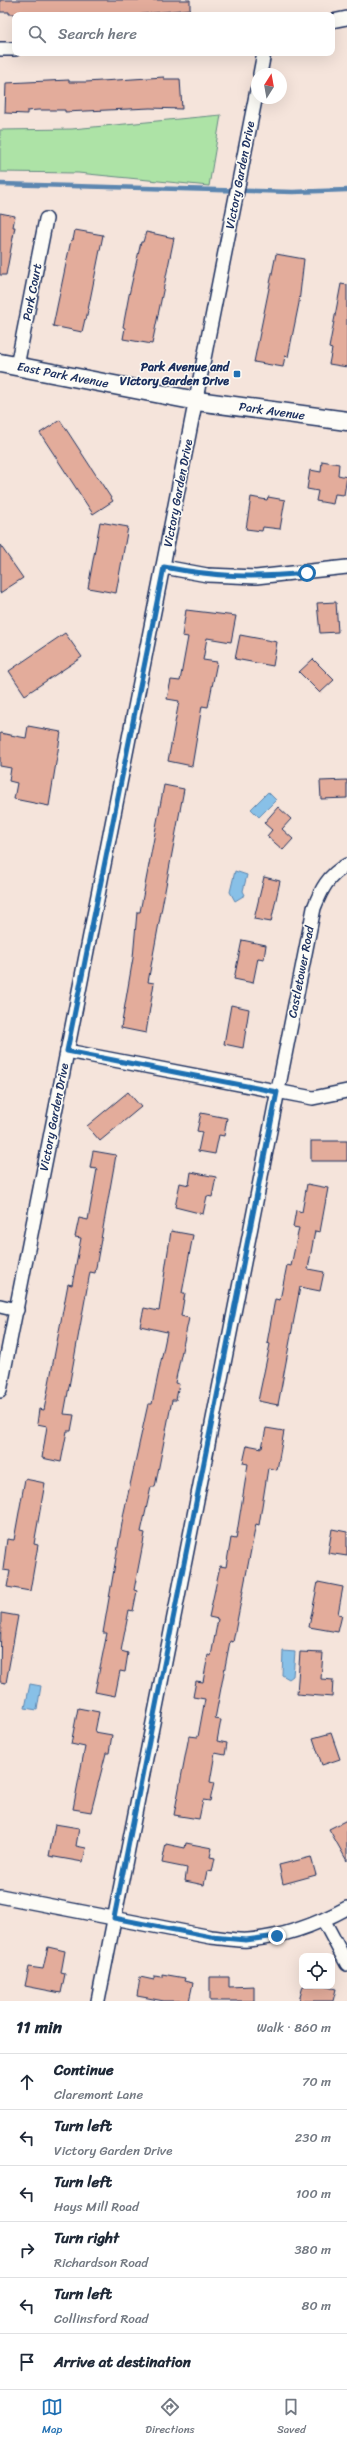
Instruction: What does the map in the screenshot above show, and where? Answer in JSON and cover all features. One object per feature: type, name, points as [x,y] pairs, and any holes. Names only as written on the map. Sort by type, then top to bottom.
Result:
[{"type":"main road","name":"East Park Avenue","points":[[0,363],[197,401]]},
{"type":"main road","name":"Park Avenue","points":[[197,401],[347,421]]},
{"type":"street","points":[[335,20],[347,18]]},
{"type":"street","points":[[0,49],[12,49]]},
{"type":"street","points":[[261,68],[263,56]]},
{"type":"street","name":"Victory Garden Drive","points":[[0,1391],[197,401],[254,104]]},
{"type":"street","name":"Park Court","points":[[17,366],[46,218]]},
{"type":"street","points":[[164,567],[207,575],[256,577],[347,567]]},
{"type":"street","name":"Castletower Road","points":[[98,2001],[314,908],[322,887],[337,870],[347,865]]},
{"type":"street","points":[[67,1051],[313,1098],[347,1092]]},
{"type":"street","points":[[0,1306],[16,1310]]},
{"type":"street","points":[[0,1896],[211,1937],[246,1940],[277,1936],[324,1921],[347,1908]]},
{"type":"street","points":[[324,1921],[347,1964]]},
{"type":"green space","points":[[221,115],[209,186],[78,173],[0,172],[0,130],[72,129]]},
{"type":"water","points":[[268,792],[276,800],[259,817],[251,809]]},
{"type":"water","points":[[235,871],[247,875],[243,891],[245,895],[235,901],[230,892]]},
{"type":"water","points":[[283,1651],[295,1652],[293,1676],[289,1679],[282,1675]]},
{"type":"water","points":[[30,1684],[41,1686],[37,1710],[25,1708]]},
{"type":"building","points":[[0,0],[190,0],[190,9],[162,12],[12,12],[12,14],[9,14],[9,12],[0,12]]},
{"type":"building","points":[[164,77],[164,79],[180,79],[182,109],[150,108],[65,112],[65,110],[38,110],[27,111],[27,114],[5,113],[6,83],[69,80],[69,82],[86,82]]},
{"type":"building","points":[[0,213],[15,216],[13,227],[15,227],[6,275],[0,275]]},
{"type":"building","points":[[75,230],[103,235],[86,320],[85,319],[82,332],[53,326],[71,240],[73,240]]},
{"type":"building","points":[[146,232],[174,238],[152,344],[123,339],[125,328],[123,327],[129,295],[141,242],[143,242]]},
{"type":"building","points":[[276,254],[304,259],[299,303],[288,357],[285,356],[283,367],[254,362]]},
{"type":"building","points":[[341,284],[347,285],[347,367],[329,364],[332,349],[329,348]]},
{"type":"building","points":[[60,420],[113,501],[93,514],[40,433]]},
{"type":"building","points":[[322,461],[339,464],[338,475],[347,477],[344,495],[335,494],[333,504],[316,501],[318,491],[307,489],[310,470],[321,472]]},
{"type":"building","points":[[251,497],[267,500],[268,497],[285,500],[280,529],[263,527],[262,531],[246,529]]},
{"type":"building","points":[[100,522],[128,527],[116,593],[88,588]]},
{"type":"building","points":[[0,545],[23,578],[0,593]]},
{"type":"building","points":[[336,602],[338,632],[320,633],[317,603]]},
{"type":"building","points":[[186,610],[236,616],[231,642],[207,638],[203,660],[217,662],[208,707],[202,706],[192,766],[168,761],[179,701],[167,699],[171,680],[180,681],[188,637],[182,636]]},
{"type":"building","points":[[65,633],[82,657],[25,695],[9,671]]},
{"type":"building","points":[[240,635],[277,642],[273,666],[235,659]]},
{"type":"building","points":[[313,659],[334,680],[320,693],[299,672]]},
{"type":"building","points":[[28,726],[61,732],[49,806],[14,799],[17,783],[9,781],[11,768],[0,766],[0,733],[26,738]]},
{"type":"building","points":[[347,780],[347,798],[321,799],[320,781]]},
{"type":"building","points":[[164,785],[184,789],[148,982],[154,983],[146,1033],[121,1028],[133,958],[137,912],[140,912]]},
{"type":"building","points":[[278,807],[291,819],[282,829],[293,839],[283,850],[267,836],[272,830],[264,823]]},
{"type":"building","points":[[264,877],[280,881],[271,922],[254,919]]},
{"type":"building","points":[[242,940],[266,945],[264,959],[258,958],[253,983],[234,979]]},
{"type":"building","points":[[231,1005],[249,1009],[243,1048],[224,1044]]},
{"type":"building","points":[[128,1092],[141,1107],[100,1141],[87,1126]]},
{"type":"building","points":[[201,1113],[227,1118],[224,1136],[219,1135],[215,1154],[198,1151],[202,1132],[197,1131]]},
{"type":"building","points":[[311,1141],[347,1141],[347,1161],[311,1161]]},
{"type":"building","points":[[93,1151],[116,1155],[95,1273],[90,1272],[64,1414],[74,1415],[71,1431],[67,1431],[61,1462],[42,1458],[47,1426],[37,1424],[39,1409],[44,1410],[68,1284],[72,1285],[81,1238],[75,1237],[79,1218],[88,1220],[97,1169],[90,1168]]},
{"type":"building","points":[[191,1172],[216,1177],[212,1197],[207,1196],[203,1214],[175,1207],[180,1183],[189,1185]]},
{"type":"building","points":[[307,1184],[328,1188],[320,1232],[315,1231],[308,1269],[324,1272],[320,1291],[300,1287],[278,1405],[258,1401],[270,1344],[267,1343],[275,1299],[280,1300],[287,1265],[291,1266],[299,1228],[293,1227],[296,1210],[302,1212]]},
{"type":"building","points":[[171,1231],[193,1235],[182,1293],[185,1293],[181,1316],[189,1318],[175,1383],[179,1384],[176,1400],[172,1400],[155,1487],[151,1487],[141,1532],[145,1533],[134,1590],[137,1591],[133,1611],[129,1610],[121,1651],[128,1653],[125,1672],[120,1671],[115,1696],[95,1692],[107,1633],[103,1633],[124,1512],[148,1404],[152,1404],[167,1332],[140,1326],[144,1308],[159,1311]]},
{"type":"building","points":[[266,1428],[284,1431],[277,1470],[268,1468],[259,1525],[256,1524],[233,1642],[230,1641],[215,1719],[221,1720],[217,1741],[227,1743],[225,1755],[215,1753],[210,1782],[214,1783],[210,1801],[203,1800],[199,1819],[174,1815],[189,1736],[198,1737],[205,1699],[193,1697],[196,1681],[203,1682],[208,1655],[211,1656],[218,1619],[209,1617],[220,1566],[226,1567],[231,1538],[236,1539],[248,1464],[243,1463],[247,1445],[262,1448]]},
{"type":"building","points":[[25,1479],[45,1483],[34,1544],[38,1545],[30,1591],[7,1587],[10,1571],[3,1570],[7,1539],[14,1540]]},
{"type":"building","points":[[332,1529],[347,1532],[347,1556],[328,1553]]},
{"type":"building","points":[[318,1582],[343,1587],[338,1614],[342,1615],[338,1632],[309,1627]]},
{"type":"building","points":[[1,1613],[18,1616],[6,1683],[0,1682]]},
{"type":"building","points":[[300,1652],[323,1653],[321,1679],[333,1680],[332,1697],[297,1694]]},
{"type":"building","points":[[78,1708],[99,1712],[95,1732],[112,1735],[109,1753],[106,1753],[91,1812],[73,1809],[85,1747],[71,1744]]},
{"type":"building","points":[[331,1733],[340,1759],[322,1765],[313,1738]]},
{"type":"building","points":[[347,1820],[347,1861],[329,1829]]},
{"type":"building","points":[[55,1824],[79,1828],[76,1846],[86,1848],[83,1862],[49,1856]]},
{"type":"building","points":[[186,1843],[212,1848],[210,1857],[215,1858],[212,1872],[207,1871],[204,1885],[185,1881],[187,1868],[162,1863],[166,1844],[185,1848]]},
{"type":"building","points":[[311,1857],[316,1875],[283,1884],[279,1865]]},
{"type":"building","points":[[48,1947],[65,1951],[61,1973],[65,1974],[61,1993],[25,1986],[29,1967],[43,1969]]},
{"type":"building","points":[[162,1974],[185,1978],[184,1981],[193,1983],[189,2001],[164,2001],[137,1996],[140,1977],[154,1980],[154,1976],[162,1977]]},
{"type":"building","points":[[210,1977],[229,1977],[229,1987],[254,1986],[254,2001],[210,2001]]},
{"type":"building","points":[[302,1989],[336,1989],[333,2001],[299,2001]]},
{"type":"waterway","points":[[0,184],[293,192],[347,190]]},
{"type":"place","name":"Park Avenue and Victory Garden Drive","points":[[237,374]]},
{"type":"route","points":[[277,1936],[246,1940],[211,1937],[114,1918],[277,1092],[67,1051],[164,567],[207,575],[256,577],[307,573]]}]
